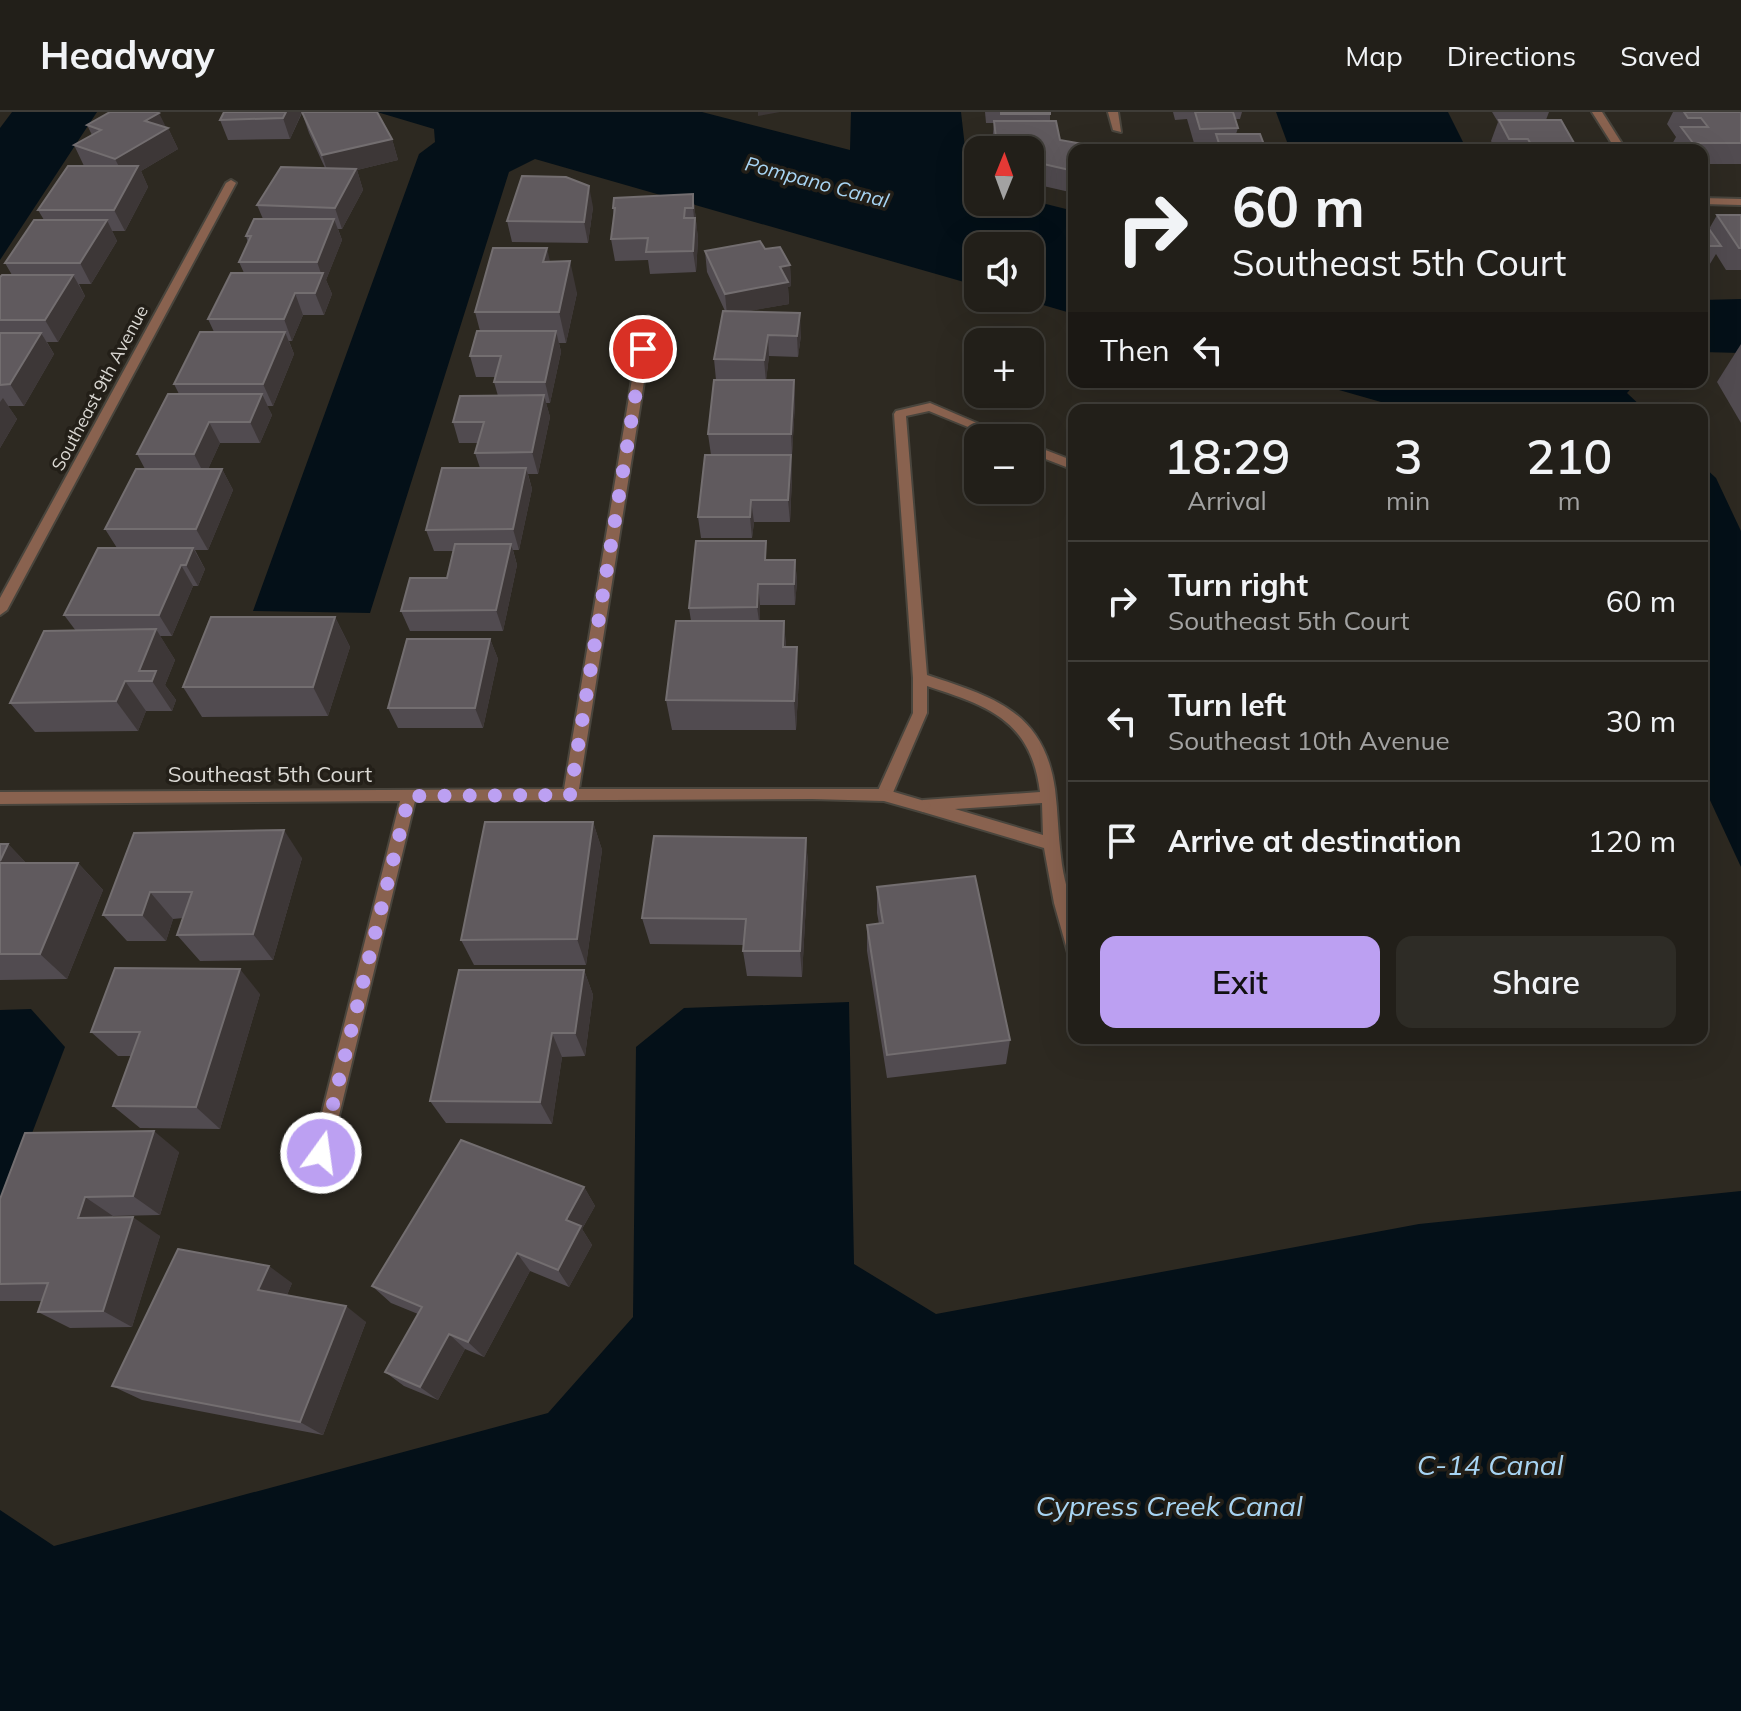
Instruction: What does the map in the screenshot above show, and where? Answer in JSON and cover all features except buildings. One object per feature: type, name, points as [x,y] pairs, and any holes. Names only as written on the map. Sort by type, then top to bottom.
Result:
[{"type":"street","points":[[1113,112],[1118,130]]},
{"type":"street","points":[[1597,112],[1617,144]]},
{"type":"street","name":"Southeast 9th Avenue","points":[[0,610],[231,183]]},
{"type":"street","points":[[1708,201],[1741,202]]},
{"type":"street","points":[[570,795],[648,319]]},
{"type":"street","points":[[884,795],[920,713],[900,414],[930,407],[972,424]]},
{"type":"street","points":[[1044,454],[1068,464]]},
{"type":"street","points":[[920,678],[987,701],[1020,724],[1035,745],[1047,797],[1061,901],[1068,926]]},
{"type":"street","name":"Southeast 5th Court","points":[[0,798],[884,795],[1052,844]]},
{"type":"street","points":[[321,1153],[409,796]]},
{"type":"street","points":[[923,806],[1047,797]]},
{"type":"water","points":[[12,112],[97,112],[0,260],[0,128]]},
{"type":"water","name":"Pompano Canal","points":[[377,112],[702,112],[850,150],[851,112],[961,112],[964,216],[1044,216],[1044,204],[1068,210],[1068,312],[1044,305],[1044,232],[964,232],[964,282],[535,159],[509,172],[370,613],[253,611],[419,154],[435,142],[434,129]]},
{"type":"water","points":[[1276,112],[1448,112],[1464,144],[1288,144]]},
{"type":"water","points":[[1741,299],[1741,353],[1708,352],[1708,300]]},
{"type":"water","points":[[1332,388],[1632,388],[1627,393],[1639,404],[1388,404]]},
{"type":"water","points":[[1708,471],[1716,478],[1741,531],[1741,867],[1708,796]]},
{"type":"water","name":"C-14 Canal","points":[[849,1002],[854,1264],[936,1314],[1419,1224],[1741,1191],[1741,1711],[0,1711],[0,1510],[54,1546],[548,1413],[633,1317],[636,1047],[684,1008]]},
{"type":"water","points":[[31,1009],[65,1047],[0,1217],[0,1010]]},
{"type":"route","points":[[321,1153],[409,796],[570,795],[643,349]]},
{"type":"water label","name":"Cypress Creek Canal","points":[[1169,1506]]}]
